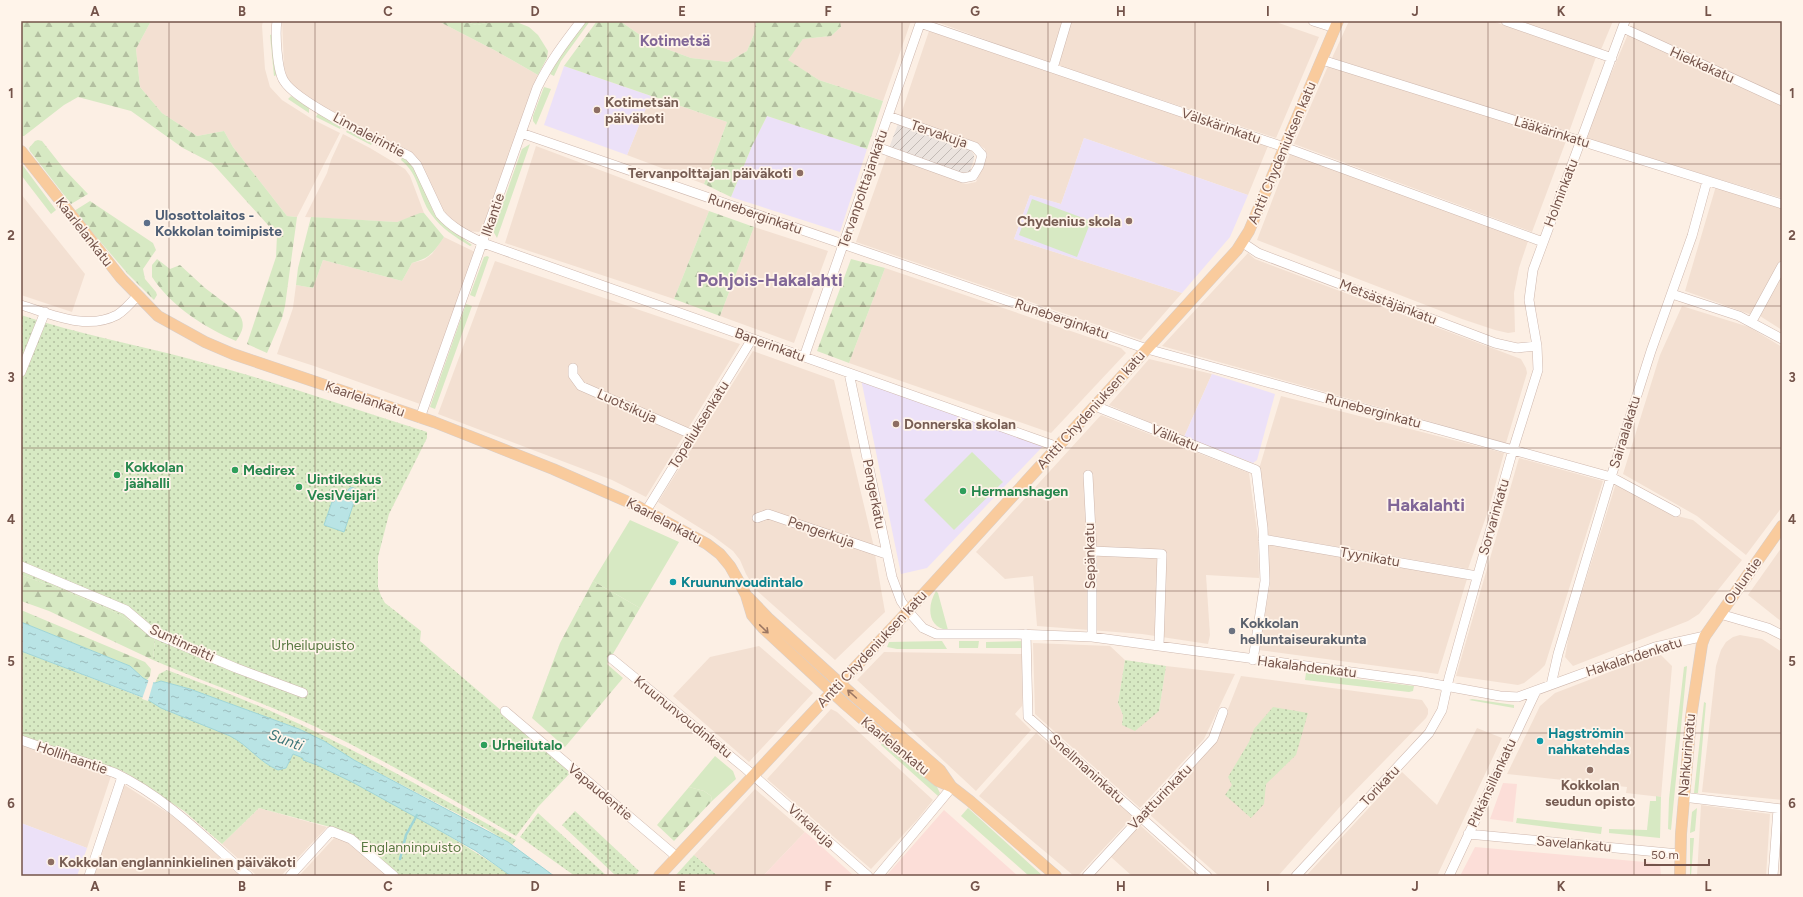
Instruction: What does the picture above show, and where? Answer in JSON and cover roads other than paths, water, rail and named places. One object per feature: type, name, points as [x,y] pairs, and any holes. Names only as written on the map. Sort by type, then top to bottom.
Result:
[{"type":"main road","name":"Antti Chydeniuksen katu","points":[[659,876],[908,611],[1243,243],[1337,24]]},
{"type":"main road","name":"Kaarlelankatu","points":[[21,152],[95,247],[137,296],[158,316],[205,342],[265,366],[420,418],[572,477],[646,511],[707,544],[720,554],[730,566],[746,595],[751,612],[756,621],[832,692],[882,736],[938,781],[952,787],[970,801],[1056,876]]},
{"type":"main road","name":"Ouluntie","points":[[1705,636],[1782,526]]},
{"type":"main road","name":"Kaarlelankatu","points":[[746,595],[768,618],[840,683],[940,770],[952,787]]},
{"type":"main road","name":"Nahkurinkatu","points":[[1680,876],[1679,854],[1690,717],[1698,664],[1705,636]]},
{"type":"street","name":"Linnaleirintie","points":[[277,21],[282,79],[291,90],[339,120],[409,156],[417,165],[440,214],[455,228],[483,243]]},
{"type":"street","name":"Ilkantie","points":[[420,418],[537,88],[546,69],[558,50],[581,21]]},
{"type":"street","points":[[1053,68],[1067,21]]},
{"type":"street","points":[[1313,21],[1337,24]]},
{"type":"street","points":[[1506,21],[1612,58]]},
{"type":"street","name":"Välskärinkatu","points":[[921,22],[1284,147],[1543,242]]},
{"type":"street","name":"Tervanpolttajankatu","points":[[804,357],[921,22]]},
{"type":"street","name":"Holminkatu","points":[[1537,346],[1530,309],[1529,293],[1533,270],[1624,25]]},
{"type":"street","name":"Hiekkakatu","points":[[1624,25],[1782,101]]},
{"type":"street","name":"Lääkärinkatu","points":[[1322,60],[1782,204]]},
{"type":"street","name":"Tervakuja","points":[[877,147],[964,178],[973,176],[979,166],[982,155],[975,147],[888,116]]},
{"type":"street","name":"Runeberginkatu","points":[[521,133],[1147,349],[1513,448],[1611,477],[1676,512]]},
{"type":"street","name":"Sairaalakatu","points":[[1551,685],[1558,654],[1611,477],[1651,351],[1692,236],[1706,181]]},
{"type":"street","name":"Banerinkatu","points":[[483,243],[1058,447]]},
{"type":"street","name":"Metsästäjänkatu","points":[[1243,243],[1258,253],[1495,343],[1518,348],[1537,346]]},
{"type":"street","points":[[1752,321],[1782,266]]},
{"type":"street","points":[[1672,294],[1752,321],[1782,339]]},
{"type":"street","points":[[21,305],[82,322],[102,321],[117,314],[137,296]]},
{"type":"street","points":[[21,372],[45,312]]},
{"type":"street","name":"Topeliuksenkatu","points":[[646,511],[752,339]]},
{"type":"street","name":"Sorvarinkatu","points":[[1447,687],[1513,448],[1536,380],[1538,370],[1537,346]]},
{"type":"street","name":"Luotsikuja","points":[[573,368],[573,375],[581,386],[693,435]]},
{"type":"street","name":"Pengerkatu","points":[[849,373],[886,554],[897,592],[908,611]]},
{"type":"street","name":"Välikatu","points":[[1095,406],[1256,470],[1262,511],[1263,539]]},
{"type":"street","name":"Sepänkatu","points":[[1088,474],[1092,551],[1092,637]]},
{"type":"street","name":"Pengerkuja","points":[[757,518],[768,514],[886,554]]},
{"type":"street","points":[[1254,660],[1265,582],[1263,539]]},
{"type":"street","name":"Tyynikatu","points":[[1263,539],[1477,576]]},
{"type":"street","points":[[1092,551],[1162,554],[1159,646]]},
{"type":"street","name":"Suntinraitti","points":[[21,566],[126,610],[153,633],[236,668],[303,693]]},
{"type":"street","name":"Hakalahdenkatu","points":[[908,611],[923,628],[936,634],[1026,634],[1092,637],[1418,682],[1500,696],[1518,697],[1655,647],[1705,636]]},
{"type":"street","points":[[1720,614],[1768,628],[1782,636]]},
{"type":"street","name":"Snellmaninkatu","points":[[1026,634],[1028,717],[1207,876]]},
{"type":"street","name":"Kruununvoudinkatu","points":[[612,660],[754,775]]},
{"type":"street","name":"Torikatu","points":[[1296,876],[1429,733],[1439,718],[1447,687]]},
{"type":"street","name":"Pitkänsillankatu","points":[[1449,876],[1536,691]]},
{"type":"street","name":"Vapaudentie","points":[[506,711],[677,857]]},
{"type":"street","name":"Vaatturinkatu","points":[[1087,876],[1213,739],[1222,712]]},
{"type":"street","name":"Hollihaantie","points":[[21,740],[122,777],[181,815],[248,876]]},
{"type":"street","name":"Virkakuja","points":[[754,775],[868,876]]},
{"type":"street","points":[[89,876],[122,777]]},
{"type":"street","points":[[878,876],[952,787]]},
{"type":"street","points":[[1683,796],[1780,809],[1773,876]]},
{"type":"street","points":[[290,876],[331,831],[351,839],[394,876]]},
{"type":"street","name":"Savelankatu","points":[[1468,834],[1679,854]]},
{"type":"water","points":[[352,487],[357,492],[352,497],[347,492]]},
{"type":"water","points":[[334,496],[354,502],[344,532],[324,525]]},
{"type":"water","name":"Sunti","points":[[21,622],[130,666],[143,678],[150,682],[155,683],[161,681],[190,689],[299,729],[324,741],[354,760],[508,842],[554,876],[511,876],[476,851],[354,783],[303,760],[303,758],[293,754],[286,768],[278,770],[265,763],[230,736],[161,708],[145,698],[21,651]]},
{"type":"waterway","points":[[400,859],[406,835],[417,815]]},
{"type":"place","name":"Kotimetsän päiväkoti","points":[[597,110]]},
{"type":"place","name":"Tervanpolttajan päiväkoti","points":[[800,173]]},
{"type":"place","name":"Chydenius skola","points":[[1129,221]]},
{"type":"place","name":"Ulosottolaitos - Kokkolan toimipiste","points":[[147,223]]},
{"type":"place","name":"Donnerska skolan","points":[[896,424]]},
{"type":"place","name":"Medirex","points":[[235,470]]},
{"type":"place","name":"Kokkolan jäähalli","points":[[117,475]]},
{"type":"place","name":"Uintikeskus VesiVeijari","points":[[299,487]]},
{"type":"place","name":"Hermanshagen","points":[[963,491]]},
{"type":"place","name":"Kruununvoudintalo","points":[[673,582]]},
{"type":"place","name":"Kokkolan helluntaiseurakunta","points":[[1232,631]]},
{"type":"place","name":"Hagströmin nahkatehdas","points":[[1540,741]]},
{"type":"place","name":"Urheilutalo","points":[[484,745]]},
{"type":"place","name":"Kokkolan seudun opisto","points":[[1590,770]]},
{"type":"place","name":"Kokkolan englanninkielinen päiväkoti","points":[[51,862]]},
{"type":"district","name":"Kotimetsä","points":[[675,41]]},
{"type":"district","name":"Pohjois-Hakalahti","points":[[770,280]]},
{"type":"district","name":"Hakalahti","points":[[1426,505]]},
{"type":"park label","name":"Urheilupuisto","points":[[313,645]]},
{"type":"park label","name":"Englanninpuisto","points":[[411,847]]}]
